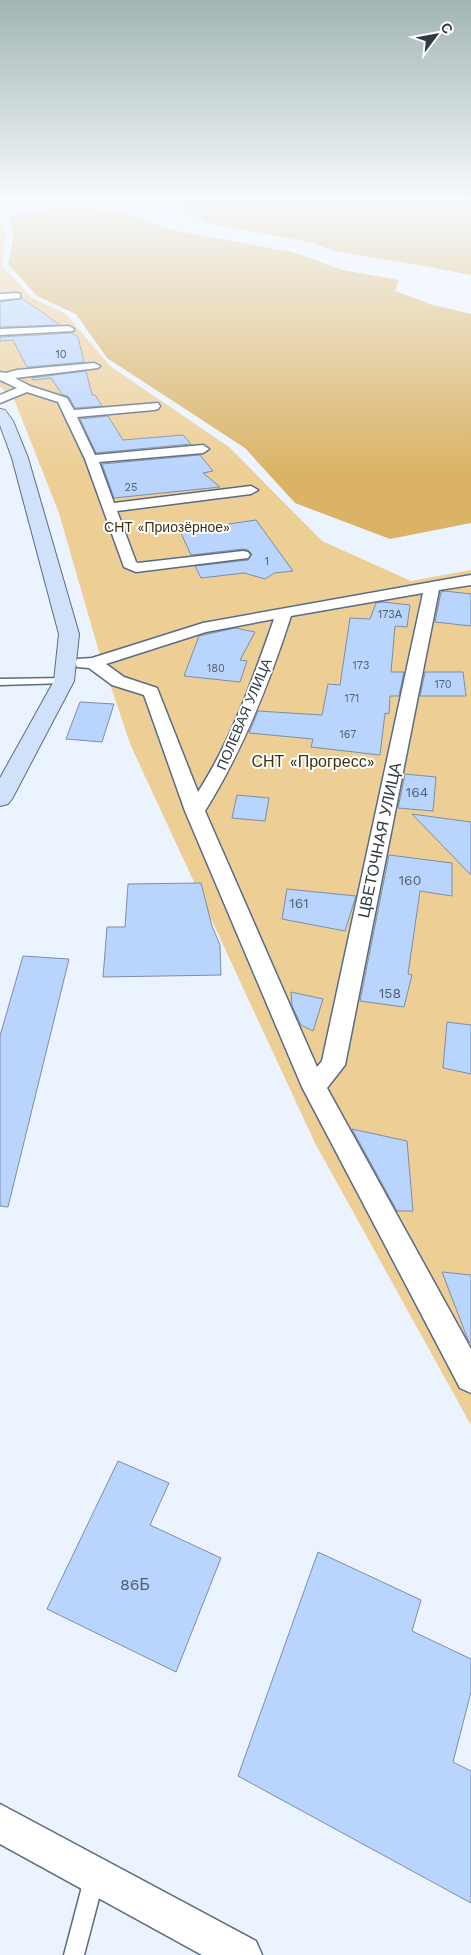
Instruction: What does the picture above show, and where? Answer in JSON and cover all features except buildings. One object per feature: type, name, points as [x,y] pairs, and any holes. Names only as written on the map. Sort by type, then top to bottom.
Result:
[{"type":"street","points":[[0,296],[17,296]]},
{"type":"street","points":[[0,332],[69,329]]},
{"type":"street","points":[[2,377],[18,373],[94,366]]},
{"type":"street","points":[[2,377],[26,388],[45,392],[63,400],[68,414],[91,458],[129,564],[136,568],[243,555]]},
{"type":"street","points":[[0,399],[26,388]]},
{"type":"street","points":[[68,414],[154,406]]},
{"type":"street","points":[[0,413],[6,421],[20,458],[69,634],[66,672],[52,706],[0,799]]},
{"type":"street","points":[[91,458],[203,449]]},
{"type":"street","points":[[110,508],[250,490]]},
{"type":"street","points":[[66,672],[203,628],[471,580]]},
{"type":"street","name":"ЦВЕТОЧНАЯ УЛИЦА","points":[[314,1087],[333,1065],[432,586]]},
{"type":"street","name":"ПОЛЕВАЯ УЛИЦА","points":[[195,811],[218,775],[258,687],[284,612]]},
{"type":"street","points":[[93,663],[118,682],[151,692],[195,811],[314,1087],[471,1378]]},
{"type":"street","points":[[0,1823],[242,1955]]},
{"type":"lane","points":[[0,682],[66,672]]},
{"type":"lane","points":[[74,1955],[95,1875]]},
{"type":"green space","name":"СНТ «Прогресс»","points":[[0,290],[25,290],[32,298],[66,314],[110,366],[229,447],[322,541],[411,581],[471,570],[471,1425],[315,1143],[131,746],[99,652],[59,513],[14,399],[0,387]]},
{"type":"shaded area","points":[[32,290],[395,290],[433,305],[471,314],[471,523],[390,539],[295,503],[245,448],[107,358],[76,314],[37,296]]},
{"type":"park label","name":"СНТ «Приозёрное»","points":[[167,527]]}]
